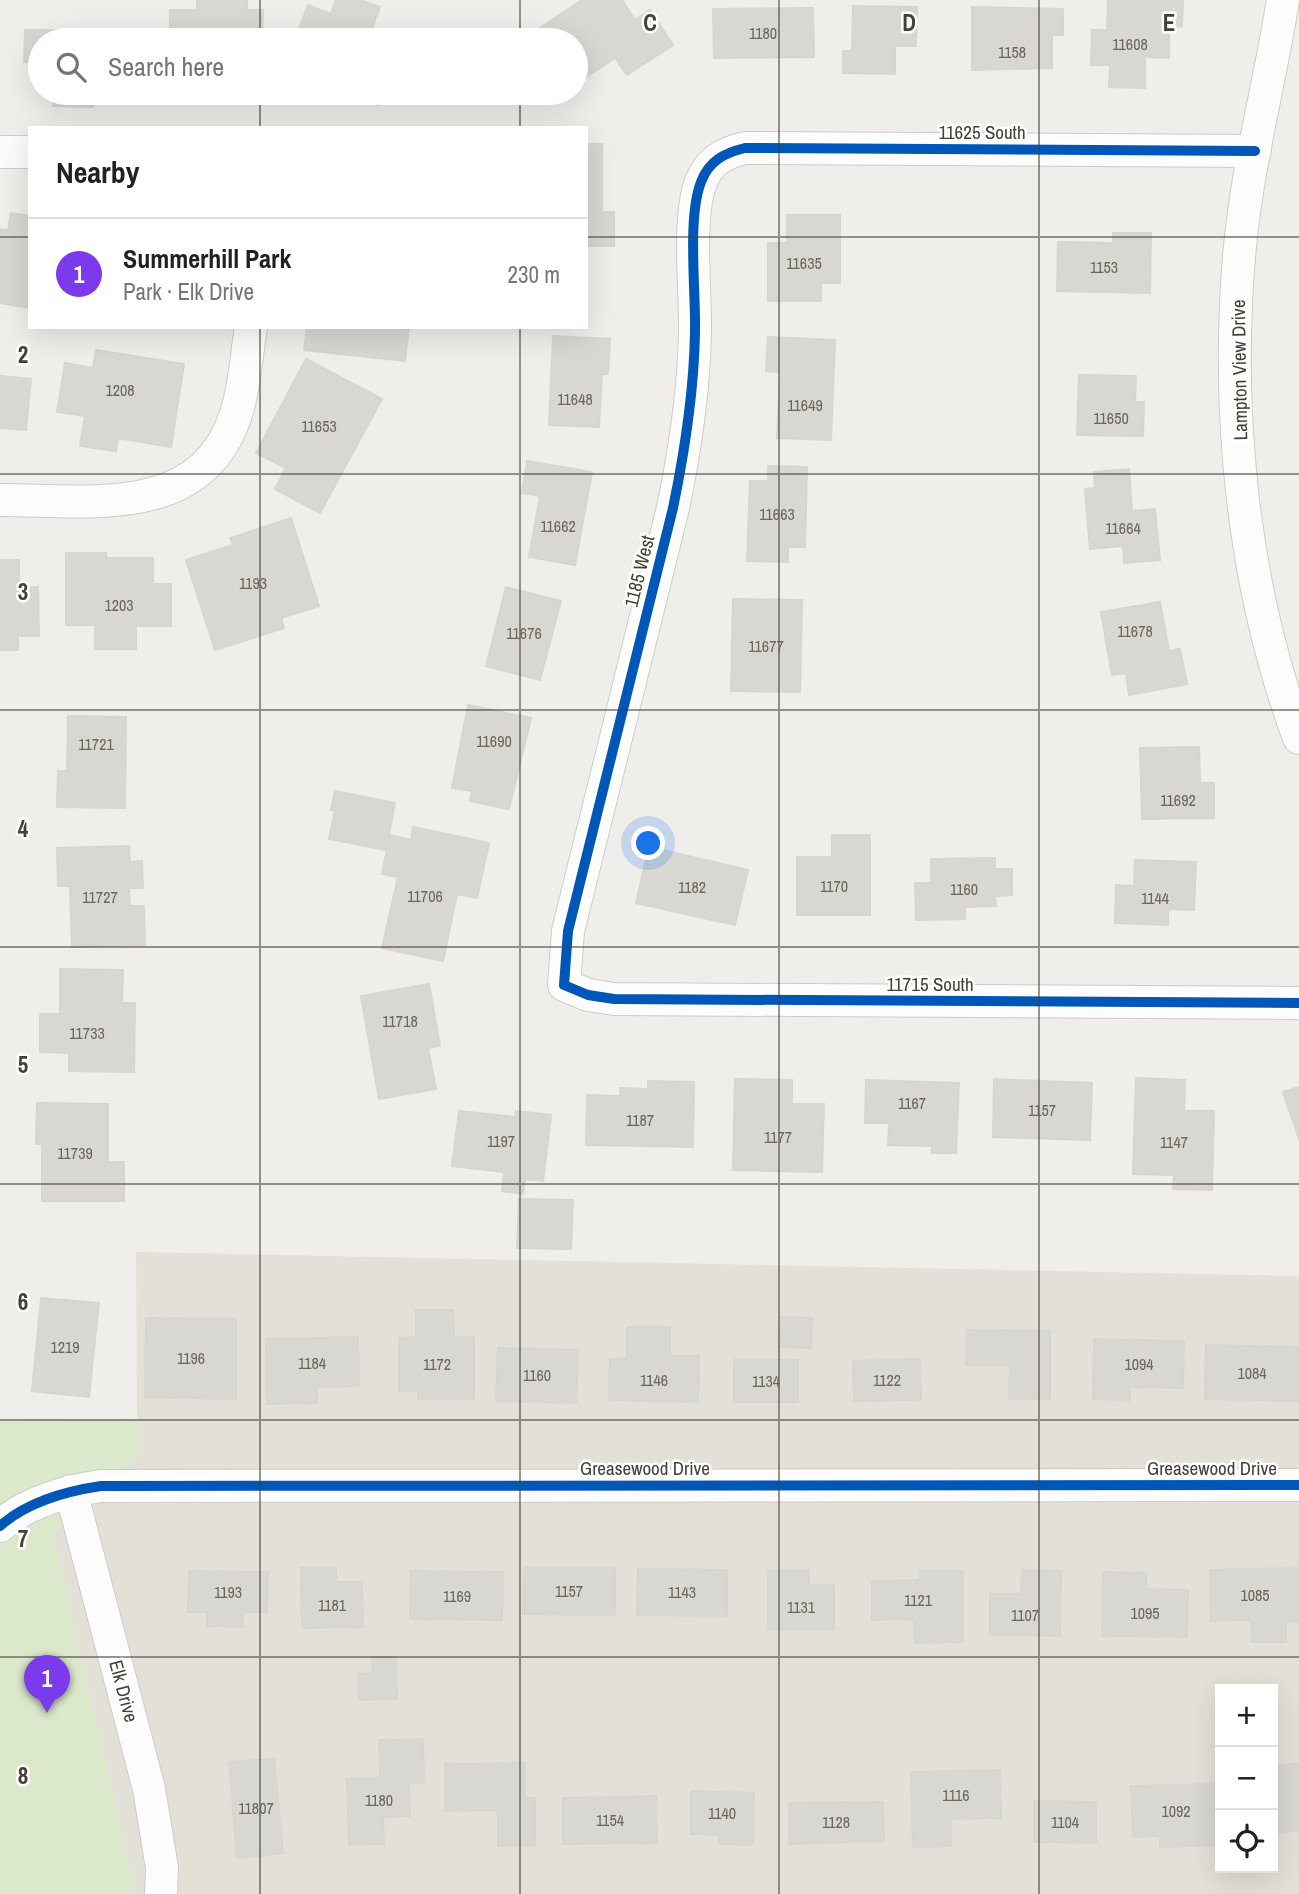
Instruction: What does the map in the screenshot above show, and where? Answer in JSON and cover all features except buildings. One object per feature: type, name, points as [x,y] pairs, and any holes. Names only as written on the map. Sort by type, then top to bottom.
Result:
[{"type":"street","name":"Lampton View Drive","points":[[1283,0],[1255,152],[1240,258],[1235,336],[1237,432],[1247,526],[1264,615],[1287,705],[1299,738]]},
{"type":"street","name":"11625 South","points":[[712,162],[727,153],[745,148],[1255,152]]},
{"type":"street","points":[[0,152],[28,152]]},
{"type":"street","name":"1185 West","points":[[564,985],[568,931],[685,450],[695,334],[695,204],[701,182],[712,162]]},
{"type":"street","points":[[0,500],[118,500],[170,490],[193,477],[212,459],[235,418],[251,329]]},
{"type":"street","name":"11715 South","points":[[564,985],[588,995],[614,999],[1299,1003]]},
{"type":"street","name":"Greasewood Drive","points":[[0,1525],[36,1504],[71,1491],[131,1485],[1299,1485]]},
{"type":"street","name":"Elk Drive","points":[[71,1491],[149,1789],[162,1868],[161,1894]]},
{"type":"shaded area","points":[[136,1252],[1299,1276],[1299,1894],[0,1894],[0,1420],[137,1419]]},
{"type":"green space","points":[[137,1419],[137,1458],[53,1533],[136,1894],[0,1894],[0,1420]]},
{"type":"cycle path","points":[[1255,151],[745,148],[724,155],[708,169],[701,182],[694,215],[694,354],[691,399],[681,464],[673,508],[568,931],[564,985],[588,995],[614,999],[1299,1003]]},
{"type":"cycle path","points":[[0,1526],[35,1504],[101,1486],[1299,1485]]},
{"type":"place","name":"Summerhill Park","points":[[47,1713]]}]
